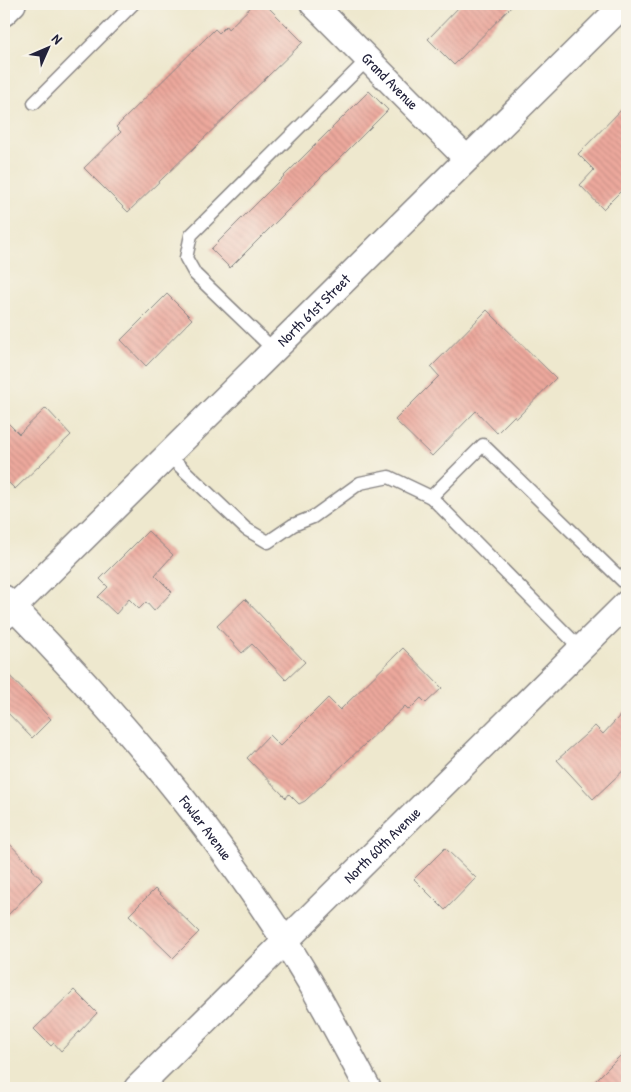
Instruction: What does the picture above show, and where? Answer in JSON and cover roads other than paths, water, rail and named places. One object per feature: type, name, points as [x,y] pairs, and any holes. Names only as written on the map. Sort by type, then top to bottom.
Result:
[{"type":"street","points":[[4,14],[13,4]]},
{"type":"street","name":"Grand Avenue","points":[[313,4],[468,159]]},
{"type":"street","name":"North 61st Street","points":[[7,608],[168,455],[624,4]]},
{"type":"street","name":"North 60th Avenue","points":[[137,1088],[627,603]]},
{"type":"street","name":"Fowler Avenue","points":[[7,608],[88,685],[160,769],[224,852],[310,982],[368,1088]]},
{"type":"lane","points":[[34,103],[133,4]]},
{"type":"lane","points":[[274,350],[195,274],[186,258],[191,235],[368,59]]},
{"type":"lane","points":[[431,498],[483,444],[627,585]]},
{"type":"lane","points":[[168,455],[246,529],[268,542],[293,525],[313,516],[360,482],[389,477],[431,498],[581,649]]}]
